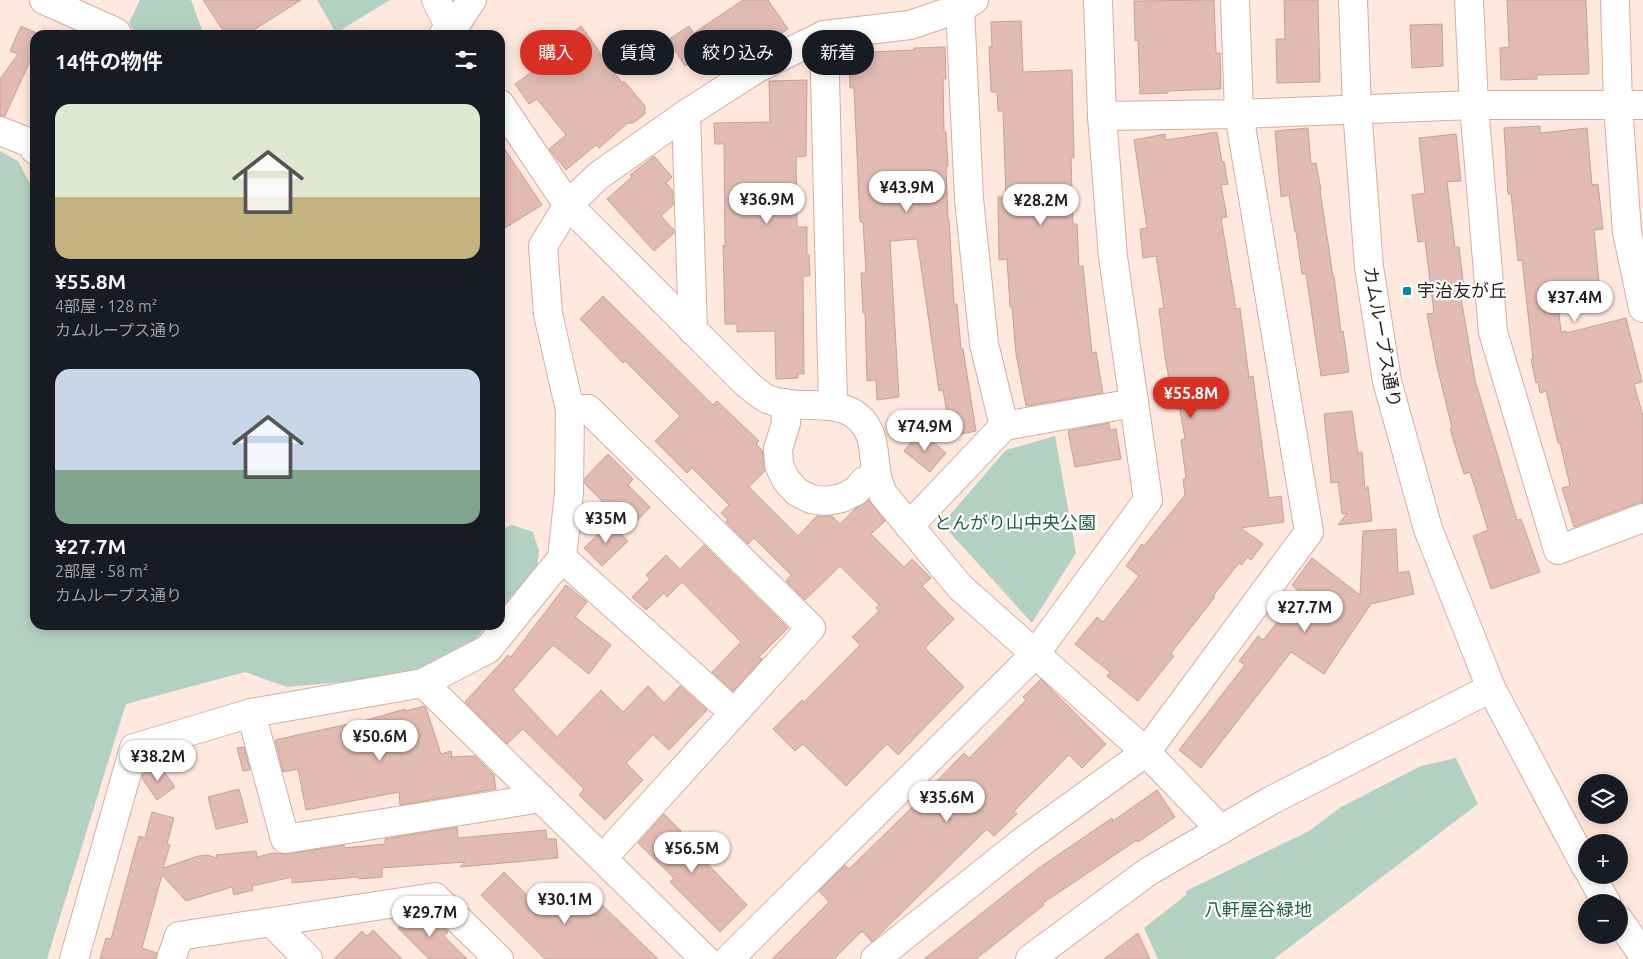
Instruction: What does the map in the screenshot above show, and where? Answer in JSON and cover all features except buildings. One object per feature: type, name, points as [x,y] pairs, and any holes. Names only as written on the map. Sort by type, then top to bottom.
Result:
[{"type":"street","points":[[44,0],[112,30]]},
{"type":"street","points":[[436,0],[448,30]]},
{"type":"street","points":[[453,30],[472,0]]},
{"type":"street","points":[[729,959],[1035,654],[1148,500],[1113,257],[1102,116],[1098,0]]},
{"type":"street","points":[[875,959],[1022,842],[1146,752],[1309,532],[1239,114],[1235,0]]},
{"type":"street","name":"カムループス通り","points":[[1353,0],[1357,110],[1369,266],[1387,381],[1428,529],[1491,688],[1578,852]]},
{"type":"street","points":[[1469,0],[1474,105],[1493,332],[1558,550],[1643,518]]},
{"type":"street","points":[[1614,0],[1631,105],[1627,232],[1643,308]]},
{"type":"street","points":[[867,30],[910,25],[967,4],[969,199],[984,344],[1004,426]]},
{"type":"street","points":[[505,628],[562,558],[569,493],[570,410],[548,314],[543,246],[568,205],[598,176],[686,114],[756,69],[802,46]]},
{"type":"street","points":[[825,75],[833,405]]},
{"type":"street","points":[[1102,116],[1239,114],[1474,105],[1631,105]]},
{"type":"street","points":[[686,114],[693,330]]},
{"type":"street","points":[[505,120],[568,205],[744,382],[768,400],[785,403],[833,405],[848,410],[861,420],[870,433],[878,478],[884,494],[960,588],[1146,752],[1221,830]]},
{"type":"street","points":[[0,131],[30,143]]},
{"type":"street","points":[[785,403],[786,423],[778,449],[779,466],[786,480],[796,492],[811,499],[826,502],[842,498],[856,491],[864,481],[878,478]]},
{"type":"street","points":[[909,526],[1004,426],[1134,403]]},
{"type":"street","points":[[570,410],[588,409],[811,628],[602,858]]},
{"type":"street","points":[[562,558],[734,713]]},
{"type":"street","points":[[74,959],[134,748],[251,712],[423,683],[488,649],[503,630]]},
{"type":"street","points":[[423,683],[705,959]]},
{"type":"street","points":[[1030,959],[1149,871],[1270,801],[1491,688]]},
{"type":"street","points":[[251,712],[285,839],[541,798]]},
{"type":"street","points":[[171,959],[179,936],[435,897],[499,959]]},
{"type":"street","points":[[271,922],[308,959]]},
{"type":"street","points":[[1628,933],[1643,954]]},
{"type":"green space","points":[[140,0],[191,0],[202,30],[134,30],[129,23]]},
{"type":"green space","points":[[317,0],[390,0],[341,30],[334,30]]},
{"type":"green space","points":[[0,151],[18,161],[30,184],[30,630],[483,630],[468,649],[396,677],[287,687],[245,672],[126,704],[47,959],[0,959]]},
{"type":"green space","name":"とんがり山中央公園","points":[[1055,436],[1076,553],[1032,623],[942,524],[1006,450]]},
{"type":"green space","points":[[512,525],[533,532],[539,551],[537,569],[505,604],[505,528]]},
{"type":"green space","name":"八軒屋谷緑地","points":[[1456,758],[1478,804],[1274,959],[1158,959],[1144,928],[1186,895],[1186,891],[1309,831],[1341,807],[1421,766]]},
{"type":"place","name":"宇治友が丘","points":[[1407,291]]}]
